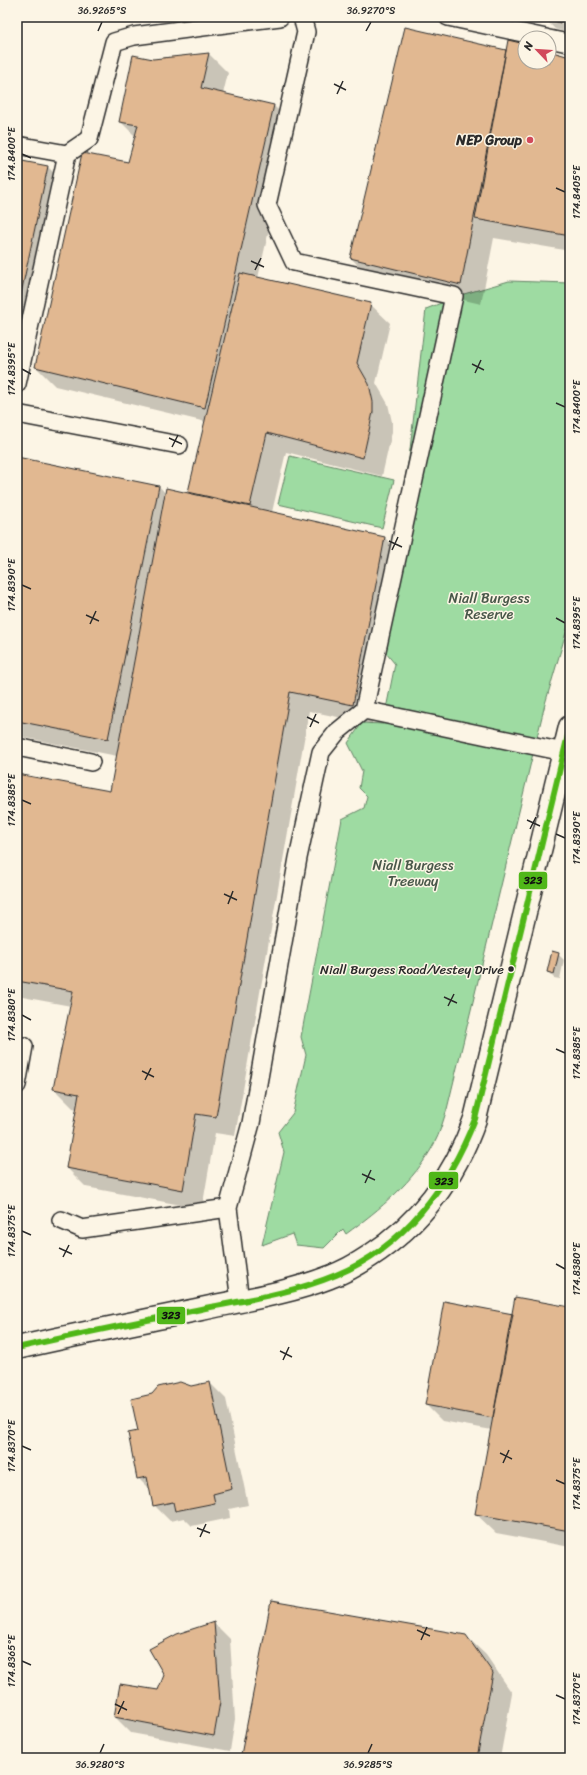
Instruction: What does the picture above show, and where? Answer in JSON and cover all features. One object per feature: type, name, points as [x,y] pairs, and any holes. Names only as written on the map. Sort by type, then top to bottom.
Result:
[{"type":"street","points":[[17,1348],[240,1301],[308,1285],[332,1277],[362,1262],[408,1228],[434,1199],[451,1173],[468,1139],[481,1098],[570,727]]},
{"type":"lane","points":[[17,384],[67,154],[89,139],[114,42],[134,36],[280,17]]},
{"type":"lane","points":[[240,1301],[228,1208],[251,1122],[298,858],[321,752],[337,732],[364,710],[454,296],[294,262],[267,205],[306,32],[302,17]]},
{"type":"lane","points":[[448,17],[517,32]]},
{"type":"lane","points":[[557,41],[568,43]]},
{"type":"lane","points":[[17,145],[67,154]]},
{"type":"lane","points":[[17,414],[179,445]]},
{"type":"lane","points":[[364,710],[564,752]]},
{"type":"lane","points":[[17,747],[91,762]]},
{"type":"lane","points":[[17,1085],[24,1046]]},
{"type":"lane","points":[[61,1220],[82,1229],[228,1208]]},
{"type":"green space","name":"Niall Burgess Reserve","points":[[509,281],[569,283],[570,288],[570,619],[545,704],[447,1109],[436,1140],[417,1171],[384,1205],[346,1234],[343,1229],[324,1248],[296,1245],[292,1234],[262,1245],[284,1152],[278,1132],[293,1113],[306,1055],[301,1037],[342,819],[364,808],[367,796],[359,788],[362,771],[348,743],[362,723],[383,724],[395,664],[386,653],[373,643],[409,458],[426,309],[464,294]]},
{"type":"green space","points":[[290,456],[394,480],[382,528],[278,504]]},
{"type":"building","points":[[543,17],[561,17],[560,23]]},
{"type":"building","points":[[405,27],[506,50],[461,285],[350,258]]},
{"type":"building","name":"NEP Group","points":[[508,40],[517,42],[517,70],[557,70],[557,53],[570,57],[570,236],[475,219]]},
{"type":"building","points":[[209,53],[201,88],[274,105],[205,408],[35,367],[82,153],[128,162],[138,125],[119,122],[133,55],[153,59]]},
{"type":"building","points":[[17,160],[48,166],[17,313]]},
{"type":"building","points":[[240,273],[371,303],[357,363],[369,384],[373,402],[373,412],[363,458],[267,433],[250,506],[188,492]]},
{"type":"building","points":[[17,457],[159,486],[108,739],[17,721]]},
{"type":"building","points":[[166,488],[385,537],[353,705],[290,692],[216,1117],[196,1114],[183,1190],[66,1168],[79,1094],[53,1089],[73,991],[17,981],[17,774],[110,791]]},
{"type":"building","points":[[552,951],[559,953],[554,974],[547,972]]},
{"type":"building","points":[[515,1297],[570,1307],[570,1531],[475,1514]]},
{"type":"building","points":[[444,1301],[513,1314],[493,1418],[425,1405]]},
{"type":"building","points":[[180,1382],[191,1386],[210,1382],[232,1489],[213,1494],[215,1503],[175,1511],[173,1502],[153,1506],[147,1477],[137,1479],[128,1433],[138,1431],[131,1399],[152,1394],[158,1387]]},
{"type":"building","points":[[271,1601],[466,1635],[493,1673],[477,1758],[257,1758],[241,1755]]},
{"type":"building","points":[[214,1622],[220,1702],[214,1736],[114,1717],[120,1684],[158,1690],[164,1675],[149,1649],[177,1634]]},
{"type":"transit line","name":"323","points":[[17,1348],[303,1287],[336,1275],[360,1263],[383,1248],[403,1231],[421,1212],[438,1190],[452,1168],[475,1119],[570,727]]},
{"type":"place","name":"NEP Group","points":[[530,140]]},
{"type":"place","name":"Niall Burgess Road/Vestey Drive","points":[[511,969]]},
{"type":"park label","name":"Niall Burgess Treeway","points":[[413,874]]}]
